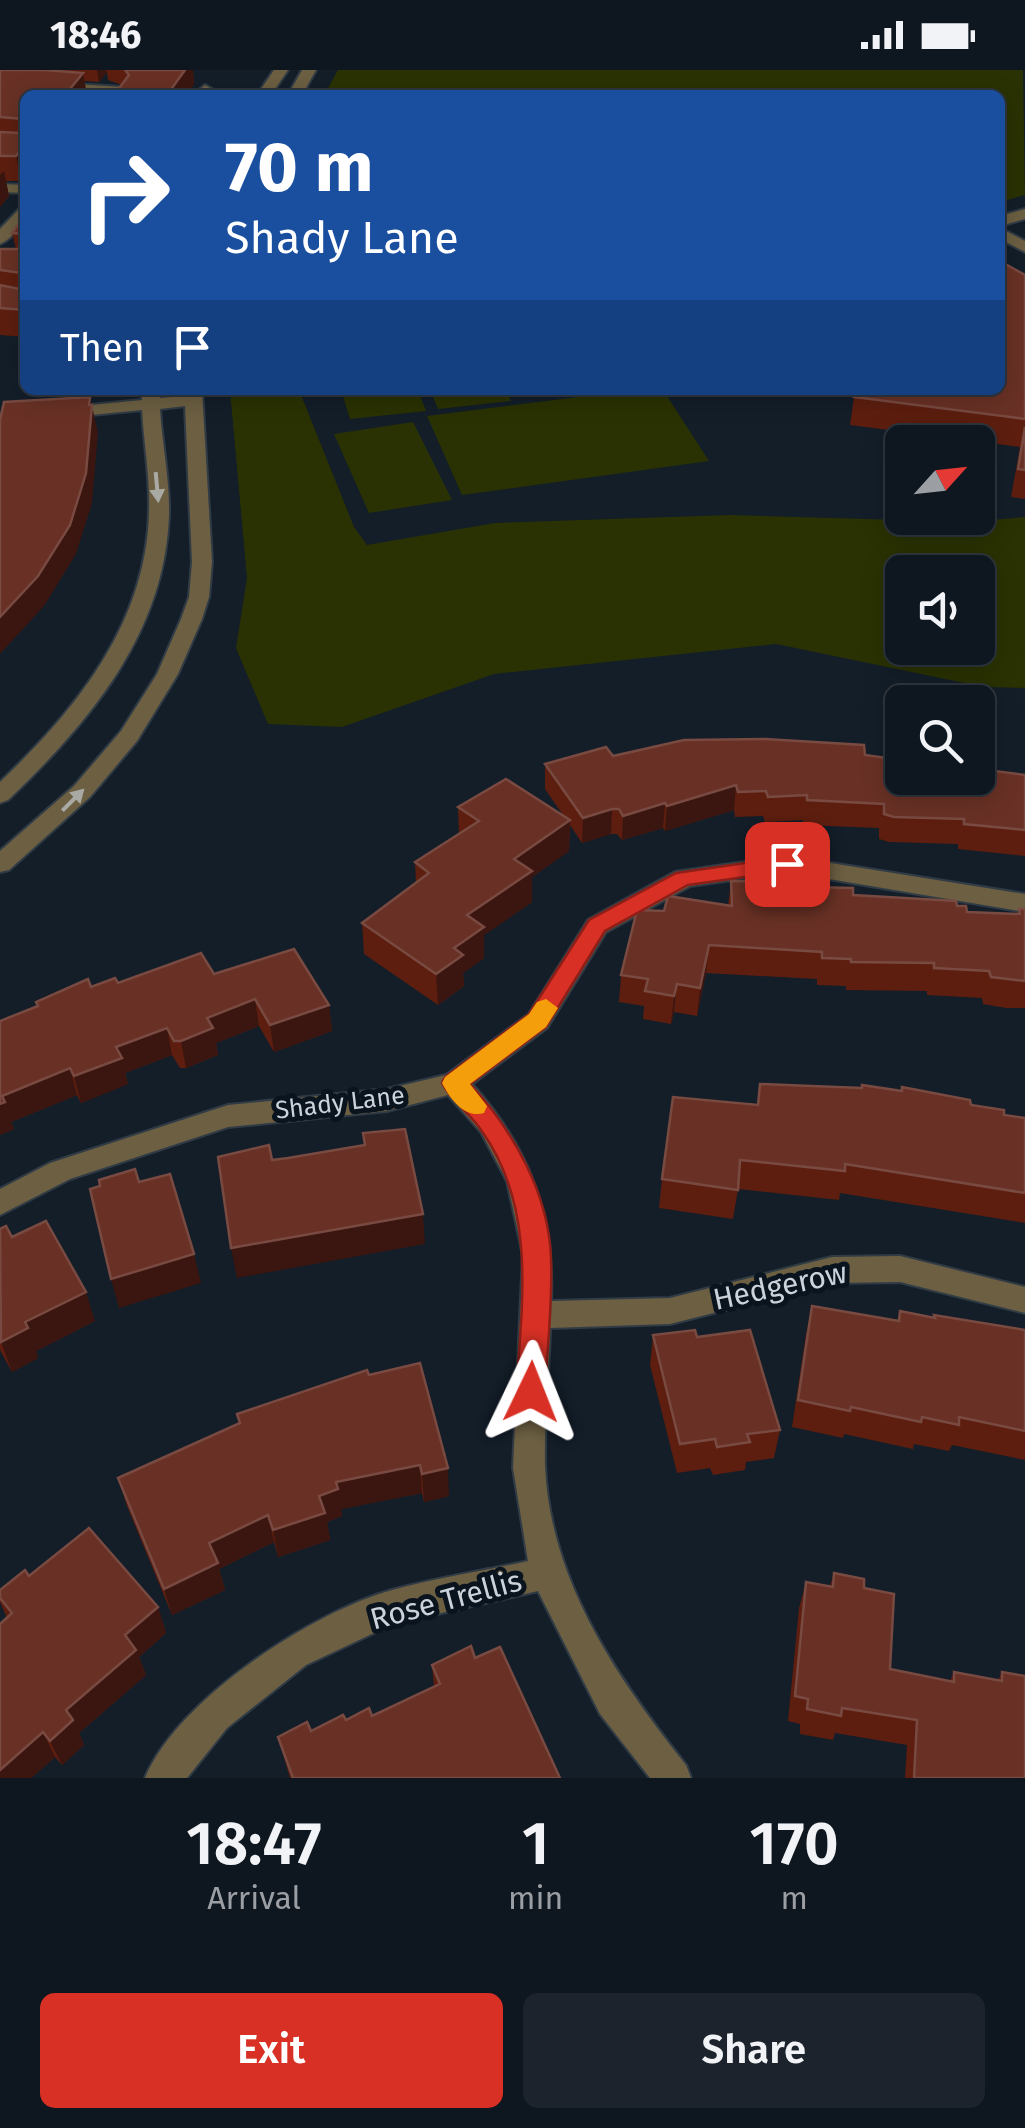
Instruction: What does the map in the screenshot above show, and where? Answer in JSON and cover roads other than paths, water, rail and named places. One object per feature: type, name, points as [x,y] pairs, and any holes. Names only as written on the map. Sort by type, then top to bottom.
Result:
[{"type":"street","points":[[1,85],[22,70]]},
{"type":"street","points":[[1,85],[122,89]]},
{"type":"street","points":[[3,231],[20,212]]},
{"type":"street","points":[[0,419],[151,397],[193,395],[198,508],[204,537],[198,600],[174,661],[145,714],[105,768],[0,864]]},
{"type":"street","points":[[0,795],[44,755],[116,666],[152,578],[159,515],[151,397]]},
{"type":"street","name":"Shady Lane","points":[[0,1202],[60,1171],[228,1116],[387,1100],[454,1083],[538,1021],[597,926],[684,878],[787,864],[1025,902]]},
{"type":"street","points":[[454,1083],[491,1124],[521,1181],[538,1255],[528,1468],[547,1574],[612,1701],[673,1778]]},
{"type":"street","name":"Hedgerow","points":[[533,1316],[670,1311],[832,1270],[900,1269],[1025,1300]]},
{"type":"street","name":"Rose Trellis","points":[[163,1778],[214,1715],[294,1653],[390,1608],[547,1574]]}]
